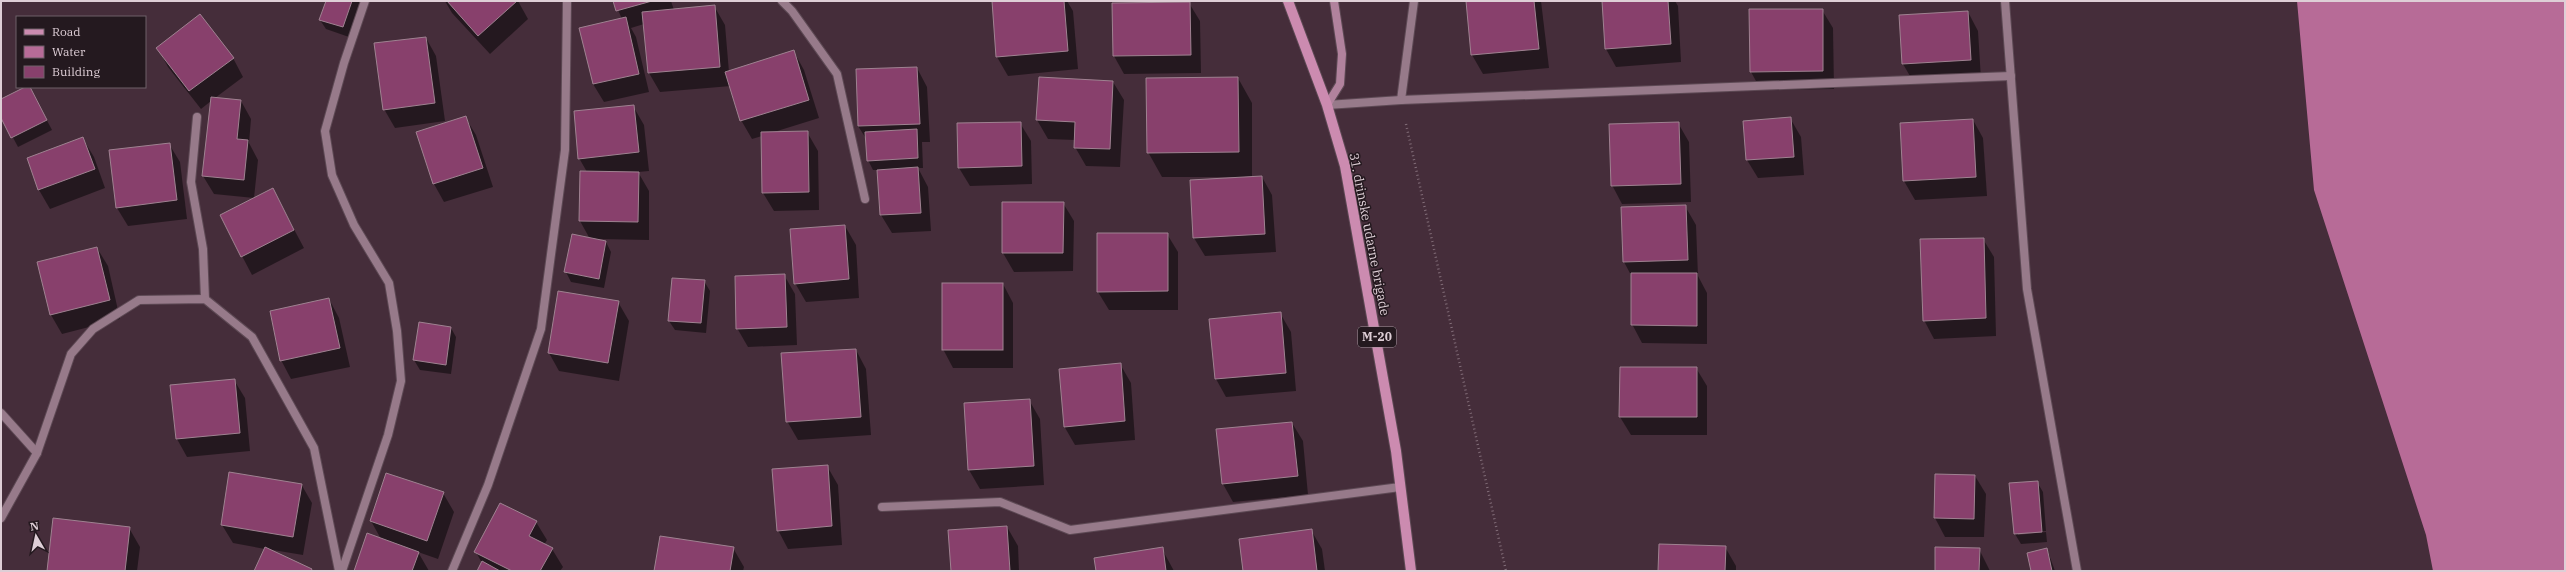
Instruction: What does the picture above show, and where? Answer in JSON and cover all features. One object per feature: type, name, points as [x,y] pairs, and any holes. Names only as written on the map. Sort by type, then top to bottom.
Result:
[{"type":"main road","name":"M-20","points":[[1288,1],[1327,105]]},
{"type":"main road","points":[[1327,105],[1340,84],[1342,54],[1334,1]]},
{"type":"main road","name":"31. drinske udarne brigade","points":[[1327,105],[1345,166],[1359,237],[1400,487],[1411,571]]},
{"type":"street","points":[[341,571],[388,435],[401,381],[397,331],[389,283],[354,225],[332,175],[325,131],[344,63],[366,1]]},
{"type":"street","points":[[452,571],[488,485],[542,329],[565,150],[567,1]]},
{"type":"street","points":[[782,1],[792,10],[837,74],[864,199]]},
{"type":"street","points":[[1401,100],[1414,1]]},
{"type":"street","points":[[2005,1],[2027,289],[2076,571]]},
{"type":"street","points":[[1327,105],[1401,100],[2011,76]]},
{"type":"street","points":[[197,117],[191,182],[203,249],[205,299]]},
{"type":"street","points":[[1,518],[36,453],[71,354],[93,329],[139,300],[205,299],[252,337],[314,448],[341,571]]},
{"type":"street","points":[[1,413],[36,453]]},
{"type":"street","points":[[882,507],[1000,502],[1070,530],[1400,487]]},
{"type":"path","points":[[1401,100],[1506,571]]},
{"type":"water","points":[[2297,1],[2565,1],[2565,571],[2433,571],[2426,535],[2314,190]]},
{"type":"building","points":[[326,1],[352,1],[343,27],[319,20]]},
{"type":"building","points":[[447,1],[517,1],[478,36]]},
{"type":"building","points":[[613,1],[652,1],[616,11]]},
{"type":"building","points":[[992,1],[1064,1],[1068,51],[996,57]]},
{"type":"building","points":[[1466,1],[1534,1],[1539,49],[1471,55]]},
{"type":"building","points":[[1602,1],[1668,1],[1671,44],[1605,49]]},
{"type":"building","points":[[1190,2],[1191,55],[1113,56],[1112,3]]},
{"type":"building","points":[[715,5],[720,67],[648,73],[642,12]]},
{"type":"building","points":[[1749,9],[1823,9],[1823,71],[1750,72]]},
{"type":"building","points":[[1968,11],[1971,60],[1902,64],[1899,15]]},
{"type":"building","points":[[200,14],[234,58],[189,91],[156,48]]},
{"type":"building","points":[[626,17],[639,74],[593,84],[579,28]]},
{"type":"building","points":[[426,37],[435,103],[383,110],[374,43]]},
{"type":"building","points":[[794,50],[809,100],[740,121],[725,72]]},
{"type":"building","points":[[917,67],[920,124],[858,126],[856,69]]},
{"type":"building","points":[[1039,77],[1113,81],[1110,149],[1074,148],[1075,122],[1036,120]]},
{"type":"building","points":[[1238,77],[1239,152],[1147,153],[1146,78]]},
{"type":"building","points":[[23,88],[31,88],[47,120],[11,138],[1,118],[1,99]]},
{"type":"building","points":[[211,97],[241,100],[237,139],[248,140],[244,180],[202,176]]},
{"type":"building","points":[[634,105],[639,152],[578,159],[574,111]]},
{"type":"building","points":[[466,116],[483,168],[433,184],[416,132]]},
{"type":"building","points":[[1791,117],[1794,157],[1746,160],[1743,121]]},
{"type":"building","points":[[1973,119],[1976,177],[1903,181],[1900,123]]},
{"type":"building","points":[[1021,122],[1022,166],[958,168],[957,123]]},
{"type":"building","points":[[1679,122],[1681,184],[1611,186],[1609,124]]},
{"type":"building","points":[[917,129],[918,158],[867,161],[865,132]]},
{"type":"building","points":[[808,131],[809,192],[762,193],[761,132]]},
{"type":"building","points":[[83,137],[95,169],[38,190],[27,158]]},
{"type":"building","points":[[170,143],[177,200],[116,208],[109,150]]},
{"type":"building","points":[[918,167],[921,213],[880,215],[877,170]]},
{"type":"building","points":[[580,171],[639,172],[638,222],[579,221]]},
{"type":"building","points":[[1262,176],[1265,234],[1193,238],[1190,180]]},
{"type":"building","points":[[273,188],[294,230],[241,257],[220,215]]},
{"type":"building","points":[[1002,202],[1064,202],[1063,253],[1002,253]]},
{"type":"building","points":[[1686,205],[1688,260],[1623,262],[1621,207]]},
{"type":"building","points":[[845,225],[849,279],[794,284],[790,229]]},
{"type":"building","points":[[1097,233],[1168,233],[1168,291],[1097,292]]},
{"type":"building","points":[[572,234],[606,241],[599,279],[564,272]]},
{"type":"building","points":[[1984,238],[1986,318],[1923,321],[1920,239]]},
{"type":"building","points":[[97,247],[110,300],[50,315],[37,262]]},
{"type":"building","points":[[1631,273],[1697,273],[1697,326],[1631,325]]},
{"type":"building","points":[[785,274],[787,327],[736,329],[735,276]]},
{"type":"building","points":[[672,278],[705,280],[701,323],[668,321]]},
{"type":"building","points":[[942,283],[1003,283],[1003,350],[942,350]]},
{"type":"building","points":[[558,291],[619,301],[608,363],[548,353]]},
{"type":"building","points":[[329,298],[340,348],[280,361],[270,311]]},
{"type":"building","points":[[1281,312],[1286,373],[1215,379],[1209,319]]},
{"type":"building","points":[[419,322],[451,327],[446,365],[413,360]]},
{"type":"building","points":[[856,349],[861,417],[786,422],[781,353]]},
{"type":"building","points":[[1121,363],[1125,421],[1064,427],[1059,369]]},
{"type":"building","points":[[1620,367],[1697,367],[1697,417],[1619,417]]},
{"type":"building","points":[[235,379],[240,433],[176,439],[170,385]]},
{"type":"building","points":[[1030,399],[1034,466],[968,470],[964,403]]},
{"type":"building","points":[[1292,422],[1298,476],[1222,484],[1216,429]]},
{"type":"building","points":[[828,465],[832,526],[777,531],[772,469]]},
{"type":"building","points":[[229,472],[302,484],[293,537],[221,525]]},
{"type":"building","points":[[386,473],[444,492],[427,541],[370,521]]},
{"type":"building","points":[[1935,474],[1975,475],[1974,519],[1934,518]]},
{"type":"building","points":[[2038,481],[2042,532],[2014,534],[2009,483]]},
{"type":"building","points":[[500,503],[537,521],[529,536],[553,548],[540,571],[512,571],[474,552]]},
{"type":"building","points":[[53,518],[130,527],[125,571],[47,571]]},
{"type":"building","points":[[1007,526],[1010,571],[951,571],[948,530]]},
{"type":"building","points":[[1312,529],[1317,571],[1243,571],[1239,539]]},
{"type":"building","points":[[367,533],[419,552],[412,571],[354,571]]},
{"type":"building","points":[[660,536],[734,547],[730,571],[654,571]]},
{"type":"building","points":[[1659,544],[1726,546],[1725,571],[1658,571]]},
{"type":"building","points":[[265,547],[312,569],[311,571],[254,571]]},
{"type":"building","points":[[1163,547],[1166,571],[1096,571],[1094,558]]},
{"type":"building","points":[[1935,547],[1980,548],[1979,571],[1935,571]]},
{"type":"building","points":[[2047,548],[2052,571],[2031,571],[2027,553]]},
{"type":"building","points":[[482,561],[500,571],[477,571]]}]
